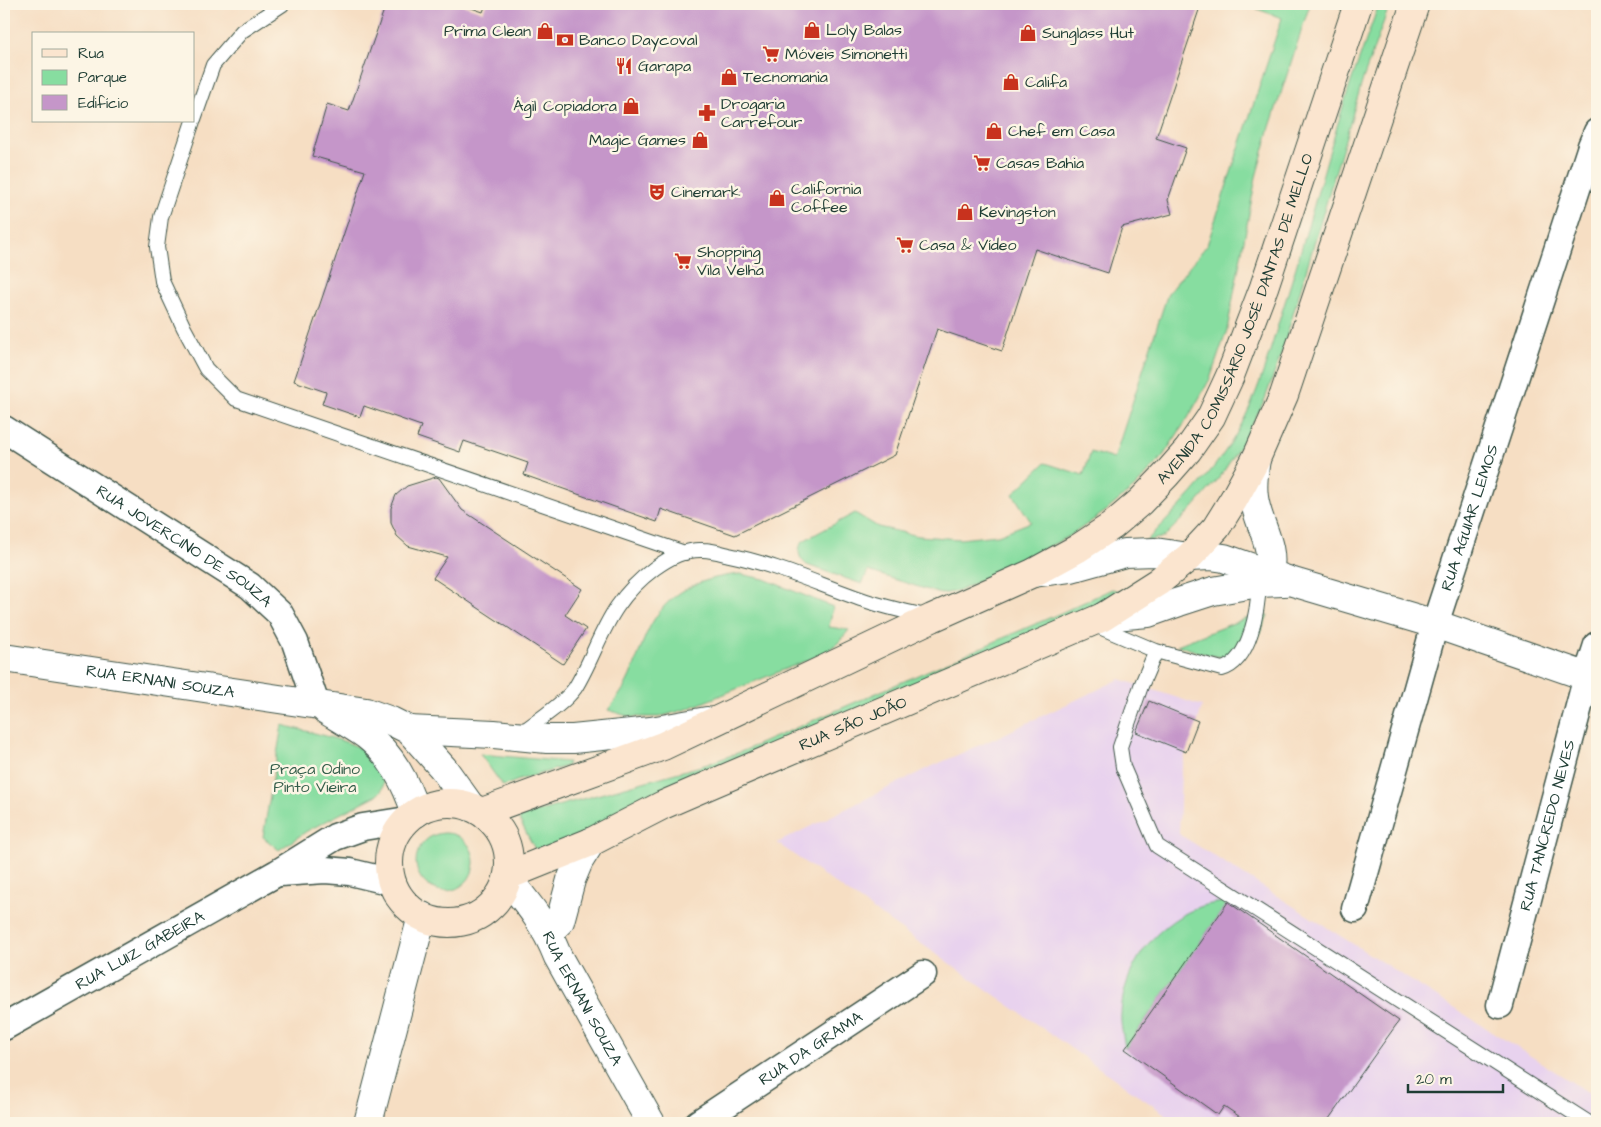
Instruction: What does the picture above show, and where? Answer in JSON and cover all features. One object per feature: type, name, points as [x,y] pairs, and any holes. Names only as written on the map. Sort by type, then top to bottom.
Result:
[{"type":"main road","name":"AVENIDA COMISSÁRIO JOSÉ DANTAS DE MELLO","points":[[1033,573],[1077,549],[1119,520],[1166,475],[1188,450],[1211,416],[1230,376],[1264,287],[1358,4]]},
{"type":"main road","points":[[1189,557],[1216,528],[1234,499],[1256,458],[1284,395],[1415,4]]},
{"type":"main road","name":"RUA SÃO JOÃO","points":[[508,877],[590,842],[664,805],[714,783],[1096,620],[1158,582],[1189,557]]},
{"type":"main road","points":[[476,810],[663,746],[716,719],[932,618],[1033,573]]},
{"type":"main road","points":[[437,804],[460,804],[476,810],[491,820],[505,839],[509,851],[508,877],[502,893],[494,905],[482,914],[457,923],[445,924],[433,921],[412,910],[404,902],[392,882],[389,860],[394,838],[412,816],[426,807],[437,804]]},
{"type":"street","name":"RUA AGUIAR LEMOS","points":[[1355,909],[1435,624],[1595,142]]},
{"type":"street","name":"RUA JOVERCINO DE SOUZA","points":[[4,429],[250,586],[280,614],[295,642],[316,704]]},
{"type":"street","points":[[1256,458],[1252,480],[1254,498],[1260,522],[1270,548],[1274,579]]},
{"type":"street","points":[[1033,573],[1071,568],[1125,553],[1155,552],[1189,557],[1210,556],[1224,558],[1274,579],[1435,624],[1592,678]]},
{"type":"street","points":[[1096,620],[1148,614],[1214,591],[1274,579]]},
{"type":"street","name":"RUA TANCREDO NEVES","points":[[1500,1005],[1592,678],[1597,645]]},
{"type":"street","name":"RUA ERNANI SOUZA","points":[[4,658],[366,712],[409,730],[443,768],[476,810]]},
{"type":"street","name":"RUA ERNANI SOUZA","points":[[316,704],[366,735],[386,755],[402,776],[412,816]]},
{"type":"street","points":[[409,730],[574,739],[651,731],[716,719]]},
{"type":"street","name":"RUA LUIZ GABEIRA","points":[[4,1028],[277,873],[335,837],[363,827],[412,816]]},
{"type":"street","points":[[548,933],[560,921],[571,880],[579,860],[590,842]]},
{"type":"street","name":"RUA LUIZ GABEIRA","points":[[277,873],[325,870],[350,872],[392,882]]},
{"type":"street","name":"RUA ERNANI SOUZA","points":[[508,877],[548,933],[558,957],[651,1123]]},
{"type":"street","points":[[368,1123],[422,916]]},
{"type":"street","name":"RUA DA GRAMA","points":[[698,1123],[923,974]]},
{"type":"lane","points":[[195,114],[213,65],[242,31],[283,4]]},
{"type":"lane","points":[[1338,64],[1350,4]]},
{"type":"lane","points":[[192,122],[161,217],[157,246],[162,281],[206,369],[236,399],[685,553]]},
{"type":"lane","points":[[517,737],[553,708],[575,687],[605,628],[618,606],[634,586],[651,570],[685,553],[702,550],[758,561],[869,602],[932,618]]},
{"type":"lane","points":[[1096,620],[1156,652],[1222,670],[1228,668],[1237,659],[1252,634],[1259,600],[1274,579]]},
{"type":"lane","points":[[1156,652],[1141,686],[1120,747],[1123,767],[1157,846],[1589,1123]]},
{"type":"shaded area","points":[[1120,679],[1202,706],[1181,772],[1179,834],[1597,1098],[1597,1123],[1178,1123],[777,843],[926,769]]},
{"type":"green space","points":[[1258,4],[1310,4],[1270,127],[1256,177],[1227,330],[1210,379],[1188,418],[1163,456],[1136,486],[1106,511],[1070,536],[959,591],[941,594],[868,571],[862,584],[807,565],[799,554],[803,541],[855,513],[878,527],[919,536],[960,539],[998,535],[1031,522],[1013,494],[1045,463],[1083,475],[1091,452],[1114,459],[1168,293],[1207,245],[1282,18],[1257,9]]},
{"type":"green space","points":[[1379,4],[1390,4],[1363,79],[1281,355],[1265,399],[1244,440],[1220,477],[1164,537],[1146,541],[1181,506],[1213,468],[1232,441],[1250,407],[1270,352],[1343,106]]},
{"type":"green space","points":[[740,574],[764,579],[833,607],[829,627],[849,630],[838,643],[825,653],[687,709],[659,717],[630,717],[608,710],[627,682],[650,626],[669,601],[693,585],[723,576]]},
{"type":"green space","points":[[1112,589],[1123,592],[1078,617],[538,855],[518,817],[708,764],[743,751]]},
{"type":"green space","points":[[1268,615],[1254,643],[1247,651],[1238,655],[1218,656],[1177,645],[1244,619]]},
{"type":"green space","name":"Praça Odino Pinto Vieira","points":[[282,725],[333,738],[360,748],[368,753],[376,763],[384,783],[377,795],[307,831],[279,850],[263,837]]},
{"type":"green space","points":[[480,754],[568,762],[567,766],[503,786]]},
{"type":"green space","points":[[445,833],[461,838],[469,846],[474,862],[469,878],[461,886],[445,891],[429,886],[421,878],[416,862],[421,846],[429,838]]},
{"type":"green space","points":[[1229,901],[1125,1049],[1121,1018],[1123,997],[1127,981],[1143,951],[1166,926],[1180,917],[1203,906]]},
{"type":"building","name":"Shopping Vila Velha","points":[[386,4],[460,4],[483,12],[486,4],[1201,4],[1156,138],[1186,148],[1168,200],[1172,214],[1122,227],[1108,273],[1035,249],[1002,351],[937,329],[895,455],[735,535],[661,509],[657,522],[524,475],[528,463],[464,441],[460,452],[417,437],[421,426],[364,406],[360,417],[322,404],[326,392],[294,381],[365,171],[312,156],[327,104],[349,111]]},
{"type":"building","points":[[436,477],[439,478],[462,510],[582,589],[565,615],[586,629],[563,664],[433,578],[447,557],[408,546],[397,536],[391,523],[391,508],[396,495],[407,486]]},
{"type":"building","points":[[1149,701],[1198,721],[1186,752],[1136,732]]},
{"type":"building","points":[[1228,902],[1399,1021],[1326,1123],[1249,1123],[1224,1106],[1218,1115],[1125,1049]]},
{"type":"place","name":"Loly Balas","points":[[812,30]]},
{"type":"place","name":"Prima Clean","points":[[545,31]]},
{"type":"place","name":"Sunglass Hut","points":[[1028,33]]},
{"type":"place","name":"Banco Daycoval","points":[[565,40]]},
{"type":"place","name":"Móveis Simonetti","points":[[771,54]]},
{"type":"place","name":"Garapa","points":[[624,66]]},
{"type":"place","name":"Tecnomania","points":[[729,77]]},
{"type":"place","name":"Califa","points":[[1011,82]]},
{"type":"place","name":"Ágil Copiadora","points":[[631,106]]},
{"type":"place","name":"Drogaria Carrefour","points":[[707,113]]},
{"type":"place","name":"Chef em Casa","points":[[994,131]]},
{"type":"place","name":"Magic Games","points":[[700,140]]},
{"type":"place","name":"Casas Bahia","points":[[982,163]]},
{"type":"place","name":"Cinemark","points":[[657,192]]},
{"type":"place","name":"California Coffee","points":[[777,198]]},
{"type":"place","name":"Kevingston","points":[[965,212]]},
{"type":"place","name":"Casa & Vídeo","points":[[905,245]]},
{"type":"place","name":"Shopping Vila Velha","points":[[683,261]]}]
